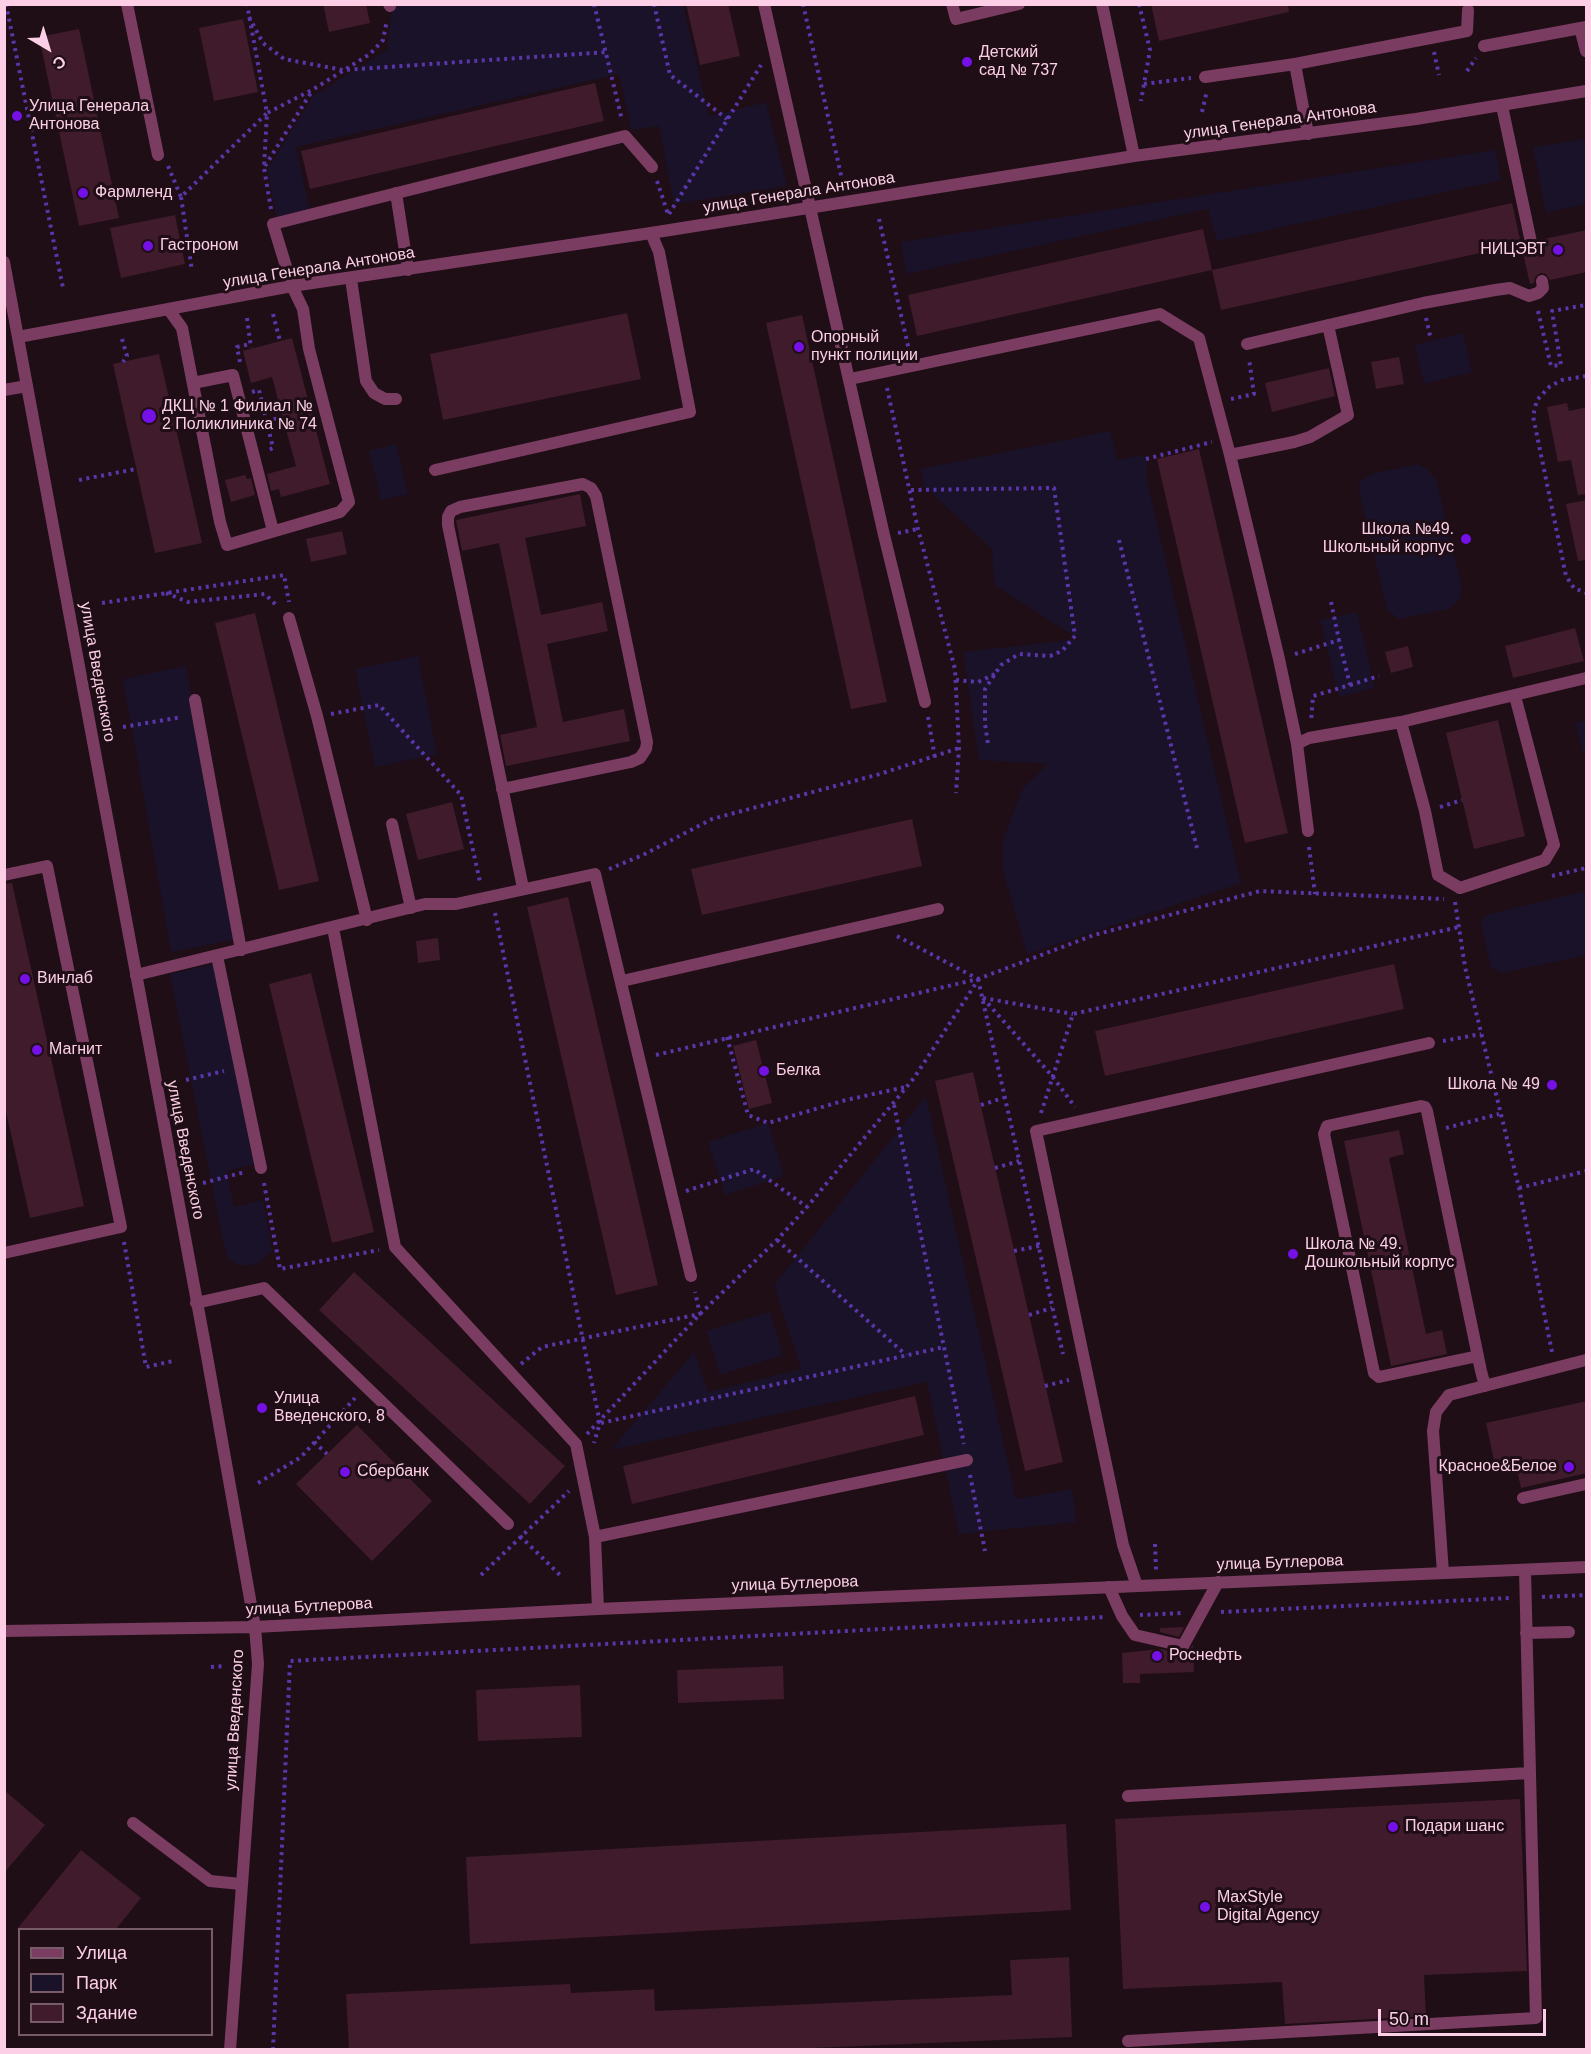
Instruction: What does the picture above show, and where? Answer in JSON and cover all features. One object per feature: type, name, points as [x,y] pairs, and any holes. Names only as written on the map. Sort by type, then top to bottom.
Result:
[{"type":"street","points":[[127,4],[158,155]]},
{"type":"street","points":[[764,4],[925,702]]},
{"type":"street","points":[[952,4],[956,19],[1019,4]]},
{"type":"street","points":[[1102,4],[1134,156]]},
{"type":"street","points":[[1205,77],[1295,64],[1467,31],[1468,10]]},
{"type":"street","points":[[1484,46],[1583,27],[1587,51]]},
{"type":"street","points":[[1295,64],[1308,134]]},
{"type":"street","name":"улица Генерала Антонова","points":[[18,337],[291,286],[351,279],[651,233],[1134,156],[1308,134],[1502,106],[1587,91]]},
{"type":"street","points":[[1502,106],[1531,242]]},
{"type":"street","points":[[168,310],[182,328],[226,545],[340,512],[349,502],[309,349],[303,309],[291,286],[273,224],[625,136],[652,167]]},
{"type":"street","points":[[396,193],[408,270]]},
{"type":"street","points":[[435,470],[690,412],[659,252],[651,233]]},
{"type":"street","name":"улица Введенского","points":[[4,262],[255,1627],[258,1664],[230,2049]]},
{"type":"street","points":[[351,279],[366,381],[374,393],[385,399],[396,399]]},
{"type":"street","points":[[1247,344],[1495,290],[1510,288],[1529,296],[1538,293],[1543,288],[1542,282]]},
{"type":"street","points":[[850,379],[1160,314],[1199,338],[1230,455],[1297,744],[1308,831]]},
{"type":"street","points":[[1230,455],[1302,440],[1348,415],[1328,325]]},
{"type":"street","points":[[193,383],[233,375],[273,531]]},
{"type":"street","points":[[4,390],[27,386]]},
{"type":"street","points":[[502,789],[632,762],[640,758],[646,749],[647,742],[596,496],[591,488],[583,484],[460,507],[451,511],[448,517],[502,789],[523,888]]},
{"type":"street","points":[[289,618],[317,716],[367,920]]},
{"type":"street","points":[[1297,744],[1309,738],[1401,722],[1587,678]]},
{"type":"street","points":[[1401,722],[1425,811],[1438,874],[1460,888],[1545,860],[1554,845],[1515,696]]},
{"type":"street","points":[[195,700],[241,950]]},
{"type":"street","points":[[392,824],[411,908]]},
{"type":"street","points":[[4,875],[47,866],[121,1227],[4,1253]]},
{"type":"street","points":[[135,975],[425,904],[456,904],[595,874],[691,1276]]},
{"type":"street","points":[[622,981],[938,909]]},
{"type":"street","points":[[333,928],[395,1247],[576,1444],[595,1537],[598,1609]]},
{"type":"street","points":[[217,956],[242,1067],[261,1168]]},
{"type":"street","points":[[1137,1586],[1123,1545],[1036,1131],[1429,1043]]},
{"type":"street","points":[[1478,1356],[1379,1377],[1374,1373],[1324,1134],[1327,1126],[1421,1106],[1426,1111],[1485,1386]]},
{"type":"street","points":[[196,1303],[264,1288],[508,1524]]},
{"type":"street","points":[[1443,1573],[1433,1431],[1436,1412],[1449,1395],[1587,1360]]},
{"type":"street","points":[[595,1537],[967,1460]]},
{"type":"street","points":[[1523,1498],[1587,1484]]},
{"type":"street","name":"улица Бутлерова","points":[[4,1631],[255,1627],[598,1609],[1587,1567]]},
{"type":"street","points":[[1128,2041],[1536,2018],[1525,1570]]},
{"type":"street","points":[[1109,1587],[1122,1616],[1135,1635],[1183,1646],[1218,1582]]},
{"type":"street","points":[[1526,1633],[1569,1632]]},
{"type":"street","points":[[1128,1796],[1529,1773]]},
{"type":"street","points":[[133,1823],[210,1881],[241,1884]]},
{"type":"path","points":[[6,4],[63,288]]},
{"type":"path","points":[[247,4],[267,114],[264,168],[273,224]]},
{"type":"path","points":[[594,4],[625,136]]},
{"type":"path","points":[[654,4],[670,75],[727,119]]},
{"type":"path","points":[[803,4],[843,184]]},
{"type":"path","points":[[1139,4],[1150,50],[1141,104]]},
{"type":"path","points":[[182,197],[267,114],[312,90],[369,54],[383,40],[389,5]]},
{"type":"path","points":[[249,17],[263,43],[284,59],[344,70],[607,52]]},
{"type":"path","points":[[652,167],[669,214],[761,64]]},
{"type":"path","points":[[1144,84],[1205,77]]},
{"type":"path","points":[[264,168],[312,90]]},
{"type":"path","points":[[154,135],[182,197],[192,271]]},
{"type":"path","points":[[879,219],[913,366]]},
{"type":"path","points":[[1543,330],[1551,366],[1560,365],[1552,311],[1587,305]]},
{"type":"path","points":[[273,314],[280,341]]},
{"type":"path","points":[[247,318],[252,348]]},
{"type":"path","points":[[122,339],[127,356],[123,362]]},
{"type":"path","points":[[1216,402],[1254,394],[1247,344]]},
{"type":"path","points":[[883,372],[956,680],[958,748],[956,793]]},
{"type":"path","points":[[1587,376],[1563,380],[1549,387],[1537,400],[1533,416],[1566,576],[1574,588],[1587,593]]},
{"type":"path","points":[[259,390],[273,448]]},
{"type":"path","points":[[266,420],[283,418]]},
{"type":"path","points":[[1146,459],[1214,441]]},
{"type":"path","points":[[79,480],[136,469]]},
{"type":"path","points":[[911,490],[1054,488],[1075,636],[1062,651],[1050,656],[1019,654],[1001,665],[985,690],[985,724],[988,744]]},
{"type":"path","points":[[1119,540],[1197,848]]},
{"type":"path","points":[[102,603],[284,575],[288,598]]},
{"type":"path","points":[[165,593],[188,602],[265,594],[289,618]]},
{"type":"path","points":[[1331,602],[1350,685]]},
{"type":"path","points":[[1297,653],[1339,640]]},
{"type":"path","points":[[956,680],[978,682],[995,674]]},
{"type":"path","points":[[1309,738],[1313,696],[1379,676]]},
{"type":"path","points":[[925,702],[934,758]]},
{"type":"path","points":[[317,716],[379,705],[461,795],[487,897],[600,1423]]},
{"type":"path","points":[[123,727],[197,714]]},
{"type":"path","points":[[595,874],[643,855],[712,819],[934,758],[958,748]]},
{"type":"path","points":[[1308,831],[1315,894]]},
{"type":"path","points":[[640,1058],[978,979],[1094,935],[1260,891],[1408,900],[1455,899],[1480,1034],[1519,1188],[1547,1331]]},
{"type":"path","points":[[875,923],[978,979],[1003,1098],[1020,1161],[1064,1360]]},
{"type":"path","points":[[982,998],[1073,1014],[1459,927]]},
{"type":"path","points":[[600,1423],[700,1314],[777,1240],[894,1105],[978,979]]},
{"type":"path","points":[[982,998],[1053,1077],[1084,1120]]},
{"type":"path","points":[[1036,1131],[1073,1014]]},
{"type":"path","points":[[1429,1043],[1480,1034]]},
{"type":"path","points":[[727,1037],[748,1115],[768,1123],[846,1100],[907,1087]]},
{"type":"path","points":[[186,1080],[242,1067]]},
{"type":"path","points":[[981,1105],[1003,1098]]},
{"type":"path","points":[[894,1105],[985,1551]]},
{"type":"path","points":[[1431,1131],[1499,1114]]},
{"type":"path","points":[[995,1168],[1020,1161]]},
{"type":"path","points":[[202,1184],[261,1168],[280,1269],[395,1247]]},
{"type":"path","points":[[673,1196],[754,1169],[807,1207]]},
{"type":"path","points":[[1519,1188],[1587,1171]]},
{"type":"path","points":[[121,1227],[146,1367],[173,1361]]},
{"type":"path","points":[[777,1240],[906,1355]]},
{"type":"path","points":[[1014,1251],[1038,1246]]},
{"type":"path","points":[[691,1276],[700,1314]]},
{"type":"path","points":[[1029,1315],[1052,1308]]},
{"type":"path","points":[[530,1357],[542,1347],[700,1314]]},
{"type":"path","points":[[600,1423],[944,1347]]},
{"type":"path","points":[[1067,1370],[1072,1391]]},
{"type":"path","points":[[1045,1386],[1069,1380]]},
{"type":"path","points":[[258,1483],[301,1457],[366,1387]]},
{"type":"path","points":[[314,1442],[327,1454]]},
{"type":"path","points":[[481,1575],[583,1478]]},
{"type":"path","points":[[508,1524],[560,1575]]},
{"type":"path","points":[[273,2049],[290,1661],[1122,1616],[1587,1595]]},
{"type":"path","points":[[211,1667],[224,1666]]},
{"type":"green space","points":[[683,4],[709,116],[766,102],[787,186],[674,204],[659,126],[631,130],[619,74],[296,147],[310,212],[277,220],[267,170],[313,96],[387,50],[392,5]]},
{"type":"green space","points":[[1586,139],[1586,204],[1546,213],[1533,147]]},
{"type":"green space","points":[[1495,150],[1501,180],[1217,241],[1208,209],[906,274],[901,242]]},
{"type":"green space","points":[[1463,333],[1472,372],[1424,384],[1415,345]]},
{"type":"green space","points":[[1110,431],[1118,460],[1143,455],[1146,459],[1148,485],[1241,883],[1027,954],[1002,867],[1002,842],[1023,788],[1048,764],[979,760],[963,652],[1079,639],[994,585],[992,549],[924,486],[920,469]]},
{"type":"green space","points":[[396,444],[408,494],[381,500],[369,451]]},
{"type":"green space","points":[[1417,464],[1427,469],[1436,479],[1462,588],[1459,600],[1449,609],[1399,619],[1387,610],[1358,487],[1361,481],[1372,474]]},
{"type":"green space","points":[[1357,612],[1375,688],[1339,697],[1320,620]]},
{"type":"green space","points":[[418,656],[437,754],[375,767],[355,669]]},
{"type":"green space","points":[[186,666],[237,939],[171,952],[123,679]]},
{"type":"green space","points":[[1586,720],[1586,762],[1575,723]]},
{"type":"green space","points":[[1586,891],[1586,955],[1503,973],[1491,968],[1481,924],[1483,918],[1489,914]]},
{"type":"green space","points":[[213,964],[255,1164],[227,1171],[234,1207],[263,1200],[272,1251],[259,1263],[248,1265],[238,1265],[228,1259],[224,1246],[170,974]]},
{"type":"green space","points":[[926,1096],[1016,1499],[1072,1489],[1076,1522],[959,1534],[927,1382],[611,1450],[694,1352],[708,1392],[801,1369],[774,1285]]},
{"type":"green space","points":[[768,1123],[784,1176],[725,1195],[708,1142]]},
{"type":"green space","points":[[770,1312],[783,1355],[720,1375],[706,1331]]},
{"type":"building","points":[[323,4],[366,4],[370,23],[329,32]]},
{"type":"building","points":[[686,4],[728,4],[740,56],[700,65]]},
{"type":"building","points":[[1151,4],[1288,4],[1289,12],[1159,41]]},
{"type":"building","points":[[243,19],[258,92],[214,101],[199,28]]},
{"type":"building","points":[[79,29],[119,218],[79,226],[39,37]]},
{"type":"building","points":[[595,83],[604,121],[310,189],[301,151]]},
{"type":"building","points":[[1512,203],[1521,244],[1221,310],[1212,270]]},
{"type":"building","name":"Гастроном","points":[[175,215],[185,264],[121,278],[110,228]]},
{"type":"building","points":[[1203,229],[1212,270],[917,336],[908,295]]},
{"type":"building","points":[[1587,230],[1587,272],[1550,280],[1546,274],[1540,273],[1535,277],[1534,283],[1530,284],[1521,244],[1533,250],[1539,240]]},
{"type":"building","points":[[627,313],[641,379],[443,420],[430,354]]},
{"type":"building","points":[[802,315],[887,702],[851,709],[766,323]]},
{"type":"building","points":[[292,338],[330,484],[281,497],[279,489],[271,491],[267,474],[296,466],[272,377],[251,383],[243,351]]},
{"type":"building","name":"ДКЦ № 1 Филиал № 2 Поликлиника № 74","points":[[159,354],[202,543],[155,553],[113,364]]},
{"type":"building","points":[[1399,357],[1404,384],[1376,389],[1371,362]]},
{"type":"building","points":[[1329,368],[1335,396],[1272,412],[1265,383]]},
{"type":"building","points":[[1567,403],[1569,411],[1587,407],[1587,494],[1578,495],[1571,460],[1558,462],[1547,407]]},
{"type":"building","points":[[1199,449],[1288,833],[1245,843],[1157,459]]},
{"type":"building","points":[[245,475],[247,479],[251,478],[255,495],[231,502],[225,480]]},
{"type":"building","points":[[580,494],[586,526],[525,538],[541,615],[602,602],[608,631],[547,644],[563,722],[624,709],[630,741],[506,766],[500,735],[537,727],[499,543],[462,551],[456,520]]},
{"type":"building","points":[[1587,500],[1587,560],[1578,561],[1566,504]]},
{"type":"building","points":[[342,531],[347,554],[311,562],[306,539]]},
{"type":"building","points":[[255,613],[319,881],[279,890],[215,623]]},
{"type":"building","points":[[1575,628],[1584,661],[1513,678],[1505,646]]},
{"type":"building","points":[[1408,646],[1413,667],[1391,673],[1385,652]]},
{"type":"building","points":[[1498,720],[1525,836],[1474,849],[1446,733]]},
{"type":"building","points":[[452,802],[464,849],[418,860],[406,814]]},
{"type":"building","points":[[912,819],[922,866],[702,915],[691,869]]},
{"type":"building","points":[[12,883],[84,1206],[30,1218],[4,1103],[4,884]]},
{"type":"building","points":[[568,897],[658,1285],[616,1295],[527,907]]},
{"type":"building","points":[[438,938],[440,960],[418,963],[416,941]]},
{"type":"building","points":[[1394,964],[1404,1009],[1105,1076],[1095,1031]]},
{"type":"building","points":[[311,973],[374,1232],[332,1243],[269,984]]},
{"type":"building","points":[[756,1040],[772,1103],[749,1109],[733,1046]]},
{"type":"building","points":[[973,1072],[1063,1462],[1025,1471],[935,1081]]},
{"type":"building","points":[[1399,1130],[1404,1154],[1389,1158],[1426,1334],[1442,1330],[1447,1354],[1391,1366],[1344,1141]]},
{"type":"building","points":[[354,1272],[565,1466],[530,1504],[319,1310]]},
{"type":"building","points":[[915,1396],[924,1435],[632,1504],[623,1466]]},
{"type":"building","points":[[1587,1401],[1587,1473],[1521,1488],[1515,1461],[1495,1465],[1486,1423]]},
{"type":"building","points":[[357,1425],[432,1501],[372,1561],[296,1484]]},
{"type":"building","points":[[1184,1627],[1179,1637],[1160,1632],[1160,1628]]},
{"type":"building","points":[[1193,1645],[1194,1672],[1140,1674],[1140,1683],[1123,1683],[1122,1653],[1160,1649],[1186,1654]]},
{"type":"building","points":[[783,1666],[784,1699],[678,1703],[677,1670]]},
{"type":"building","points":[[580,1685],[582,1737],[478,1741],[476,1690]]},
{"type":"building","points":[[4,1790],[45,1825],[4,1873]]},
{"type":"building","points":[[1520,1799],[1527,1971],[1424,1975],[1426,2016],[1285,2024],[1282,1982],[1123,1989],[1115,1819]]},
{"type":"building","points":[[1066,1824],[1071,1910],[470,1944],[466,1857]]},
{"type":"building","points":[[81,1850],[141,1898],[117,1928],[17,1929]]},
{"type":"building","points":[[1069,1957],[1072,2037],[789,2049],[349,2049],[346,1994],[570,1984],[571,1993],[654,1989],[655,2011],[1012,1995],[1010,1960]]},
{"type":"place","name":"Детский сад № 737","points":[[967,62]]},
{"type":"place","name":"Улица Генерала Антонова","points":[[17,116]]},
{"type":"place","name":"Фармленд","points":[[83,193]]},
{"type":"place","name":"Гастроном","points":[[148,246]]},
{"type":"place","name":"НИЦЭВТ","points":[[1558,250]]},
{"type":"place","name":"Опорный пункт полиции","points":[[799,347]]},
{"type":"place","name":"ДКЦ № 1 Филиал № 2 Поликлиника № 74","points":[[149,416]]},
{"type":"place","name":"Школа №49. Школьный корпус","points":[[1466,539]]},
{"type":"place","name":"Винлаб","points":[[25,979]]},
{"type":"place","name":"Магнит","points":[[37,1050]]},
{"type":"place","name":"Белка","points":[[764,1071]]},
{"type":"place","name":"Школа № 49","points":[[1552,1085]]},
{"type":"place","name":"Школа № 49. Дошкольный корпус","points":[[1293,1254]]},
{"type":"place","name":"Улица Введенского, 8","points":[[262,1408]]},
{"type":"place","name":"Красное&Белое","points":[[1569,1467]]},
{"type":"place","name":"Сбербанк","points":[[345,1472]]},
{"type":"place","name":"Роснефть","points":[[1157,1656]]},
{"type":"place","name":"Подари шанс","points":[[1393,1827]]},
{"type":"place","name":"MaxStyle Digital Agency","points":[[1205,1907]]}]
